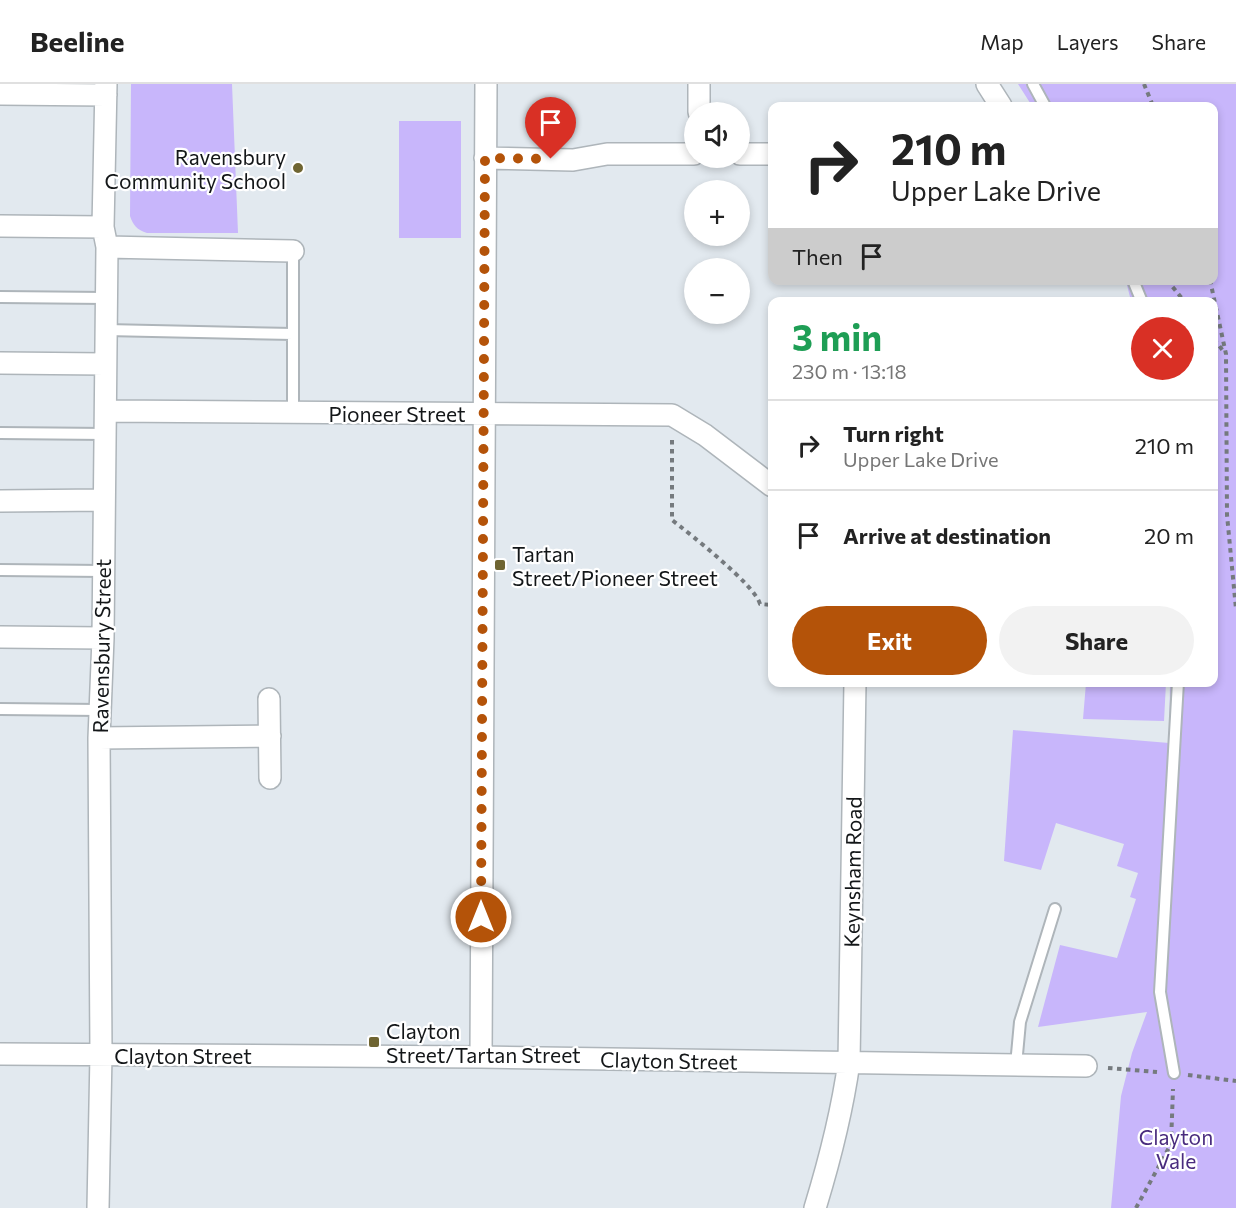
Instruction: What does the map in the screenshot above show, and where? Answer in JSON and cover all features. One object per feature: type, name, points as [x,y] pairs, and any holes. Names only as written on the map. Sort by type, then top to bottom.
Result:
[{"type":"street","points":[[480,1057],[486,84]]},
{"type":"street","points":[[699,84],[699,102]]},
{"type":"street","points":[[987,84],[998,102]]},
{"type":"street","points":[[0,94],[106,89]]},
{"type":"street","name":"Ravensbury Street","points":[[98,1208],[101,1054],[99,738],[106,434],[106,89]]},
{"type":"street","points":[[485,158],[573,160],[607,154],[684,154]]},
{"type":"street","points":[[750,154],[768,154]]},
{"type":"street","points":[[0,226],[105,237],[293,251]]},
{"type":"street","points":[[0,363],[105,364]]},
{"type":"street","name":"Pioneer Street","points":[[106,411],[672,415]]},
{"type":"street","points":[[672,415],[705,435],[768,483]]},
{"type":"street","points":[[0,501],[104,500]]},
{"type":"street","points":[[0,637],[103,638]]},
{"type":"street","name":"Keynsham Road","points":[[815,1208],[832,1152],[849,1062],[855,687]]},
{"type":"street","points":[[269,699],[270,777]]},
{"type":"street","points":[[99,738],[270,736]]},
{"type":"street","name":"Clayton Street","points":[[0,1054],[480,1057],[1086,1066]]},
{"type":"lane","points":[[1033,84],[1043,102]]},
{"type":"lane","points":[[293,251],[293,413]]},
{"type":"lane","points":[[0,297],[106,298]]},
{"type":"lane","points":[[105,330],[293,333]]},
{"type":"lane","points":[[0,433],[106,434]]},
{"type":"lane","points":[[0,570],[104,571]]},
{"type":"lane","points":[[1173,1073],[1160,992],[1178,687]]},
{"type":"lane","points":[[0,709],[100,710]]},
{"type":"lane","points":[[1016,1065],[1020,1022],[1055,909]]},
{"type":"path","points":[[1144,84],[1151,102]]},
{"type":"path","points":[[1171,285],[1181,297]]},
{"type":"path","points":[[1218,317],[1226,354],[1227,515],[1236,609]]},
{"type":"path","points":[[1218,344],[1226,354]]},
{"type":"path","points":[[672,415],[672,520],[732,571],[758,597],[760,604],[768,605]]},
{"type":"path","points":[[1086,1066],[1236,1081]]},
{"type":"path","points":[[1136,1208],[1171,1144],[1173,1073]]},
{"type":"green space","points":[[131,84],[232,84],[238,233],[147,233],[134,225],[130,216]]},
{"type":"green space","name":"Clayton Vale","points":[[1018,84],[1236,84],[1236,1208],[1111,1208],[1121,1096],[1132,1053],[1147,1012],[1038,1027],[1060,945],[1117,958],[1136,899],[1130,897],[1138,873],[1117,866],[1124,844],[1056,823],[1041,870],[1004,861],[1013,730],[1169,743],[1170,687],[1218,687],[1218,297],[1130,297],[1127,285],[1218,285],[1218,102],[1029,102]]},
{"type":"green space","points":[[399,121],[461,121],[461,238],[399,238]]},
{"type":"green space","points":[[1086,687],[1166,687],[1164,721],[1083,719]]},
{"type":"place","name":"Ravensbury Community School","points":[[298,168]]},
{"type":"place","name":"Tartan Street/Pioneer Street","points":[[500,565]]},
{"type":"place","name":"Clayton Street/Tartan Street","points":[[374,1042]]},
{"type":"route","points":[[481,917],[485,158],[551,159]]}]
